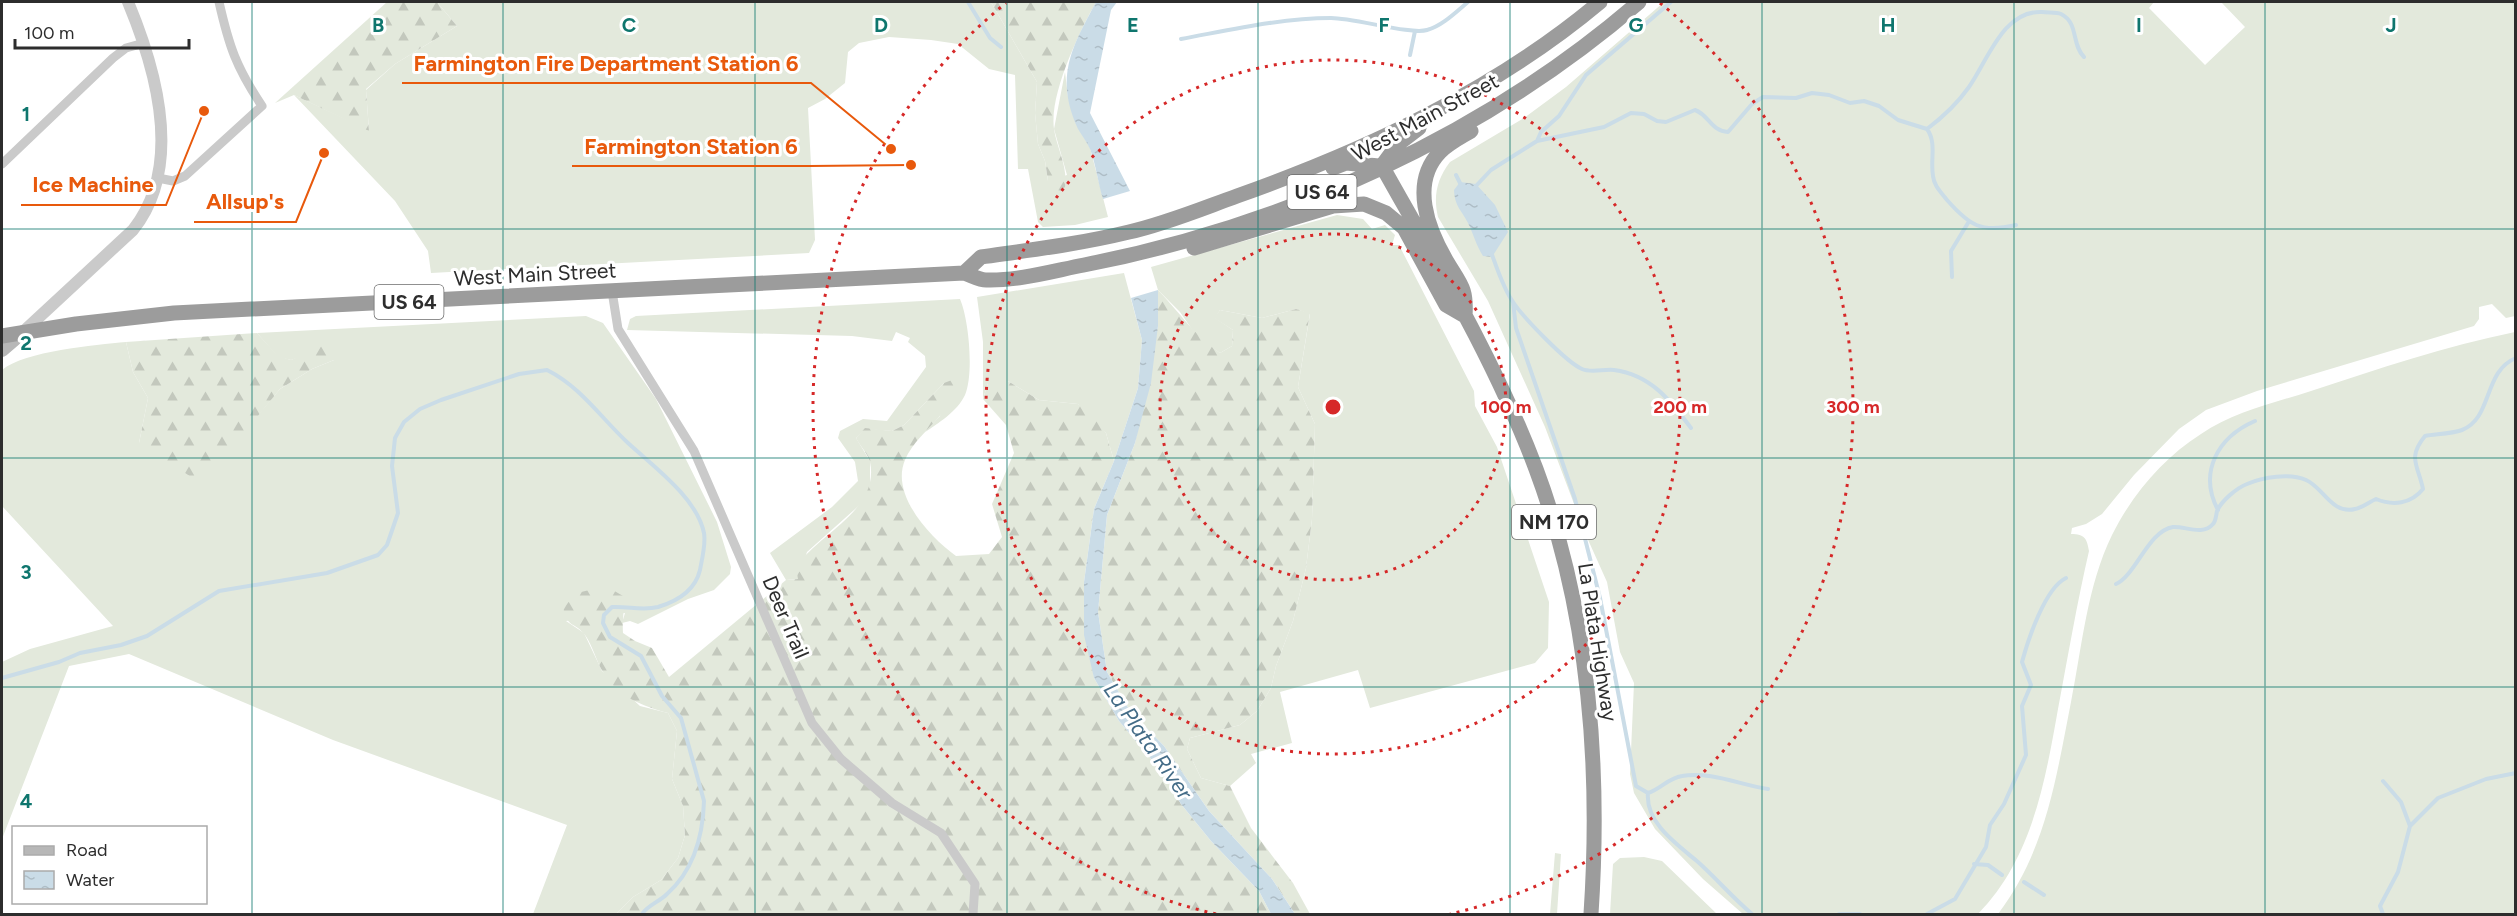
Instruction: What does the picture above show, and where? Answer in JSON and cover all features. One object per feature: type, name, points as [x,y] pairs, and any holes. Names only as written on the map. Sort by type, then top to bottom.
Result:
[{"type":"highway","name":"West Main Street","points":[[964,273],[981,257],[1130,232],[1280,181],[1380,139],[1500,74],[1545,44],[1600,2]]},
{"type":"highway","name":"West Main Street","points":[[2,336],[174,313],[964,273],[984,280],[1047,272],[1136,255],[1267,214],[1382,166],[1453,130],[1553,68],[1639,2]]},
{"type":"highway","points":[[1280,181],[1307,179],[1346,163],[1382,166],[1398,144],[1411,132],[1534,59],[1545,44]]},
{"type":"highway","points":[[1169,245],[1175,251],[1184,251],[1333,206],[1364,204],[1386,213],[1404,228],[1446,305],[1465,316],[1466,294],[1429,223],[1424,195],[1426,174],[1440,152],[1538,88],[1551,76],[1553,68]]},
{"type":"highway","name":"La Plata Highway","points":[[1382,166],[1465,316],[1503,392],[1536,470],[1552,516],[1569,584],[1592,726],[1596,818],[1591,915]]},
{"type":"main road","points":[[2,350],[23,332]]},
{"type":"street","points":[[23,332],[133,230],[150,204],[158,178],[160,158],[158,115],[144,43],[128,2]]},
{"type":"street","points":[[158,178],[173,181],[185,176],[262,105],[239,72],[219,2]]},
{"type":"street","points":[[2,164],[112,58],[126,48],[144,43]]},
{"type":"street","name":"Deer Trail","points":[[612,291],[618,329],[694,452],[812,723],[842,759],[892,803],[941,832],[975,884],[973,915]]},
{"type":"green space","points":[[387,2],[437,2],[457,26],[395,64],[366,89],[369,131],[294,95],[275,103]]},
{"type":"green space","points":[[437,2],[991,2],[1037,82],[1035,113],[1038,144],[1045,161],[1048,181],[1067,175],[1054,129],[1065,72],[1068,97],[1078,127],[1090,148],[1108,217],[1075,225],[1043,227],[1038,222],[1028,169],[1018,169],[1015,75],[989,69],[958,44],[889,37],[859,43],[848,52],[845,83],[825,99],[808,108],[815,240],[809,253],[431,273],[428,251],[395,201],[294,95],[369,130],[366,90],[395,64],[457,26]]},
{"type":"green space","points":[[991,2],[1096,2],[1074,46],[1056,98],[1054,129],[1066,179],[1065,187],[1060,191],[1055,190],[1048,181],[1045,161],[1038,144],[1035,113],[1037,82]]},
{"type":"green space","points":[[1664,2],[2154,2],[2149,8],[2205,65],[2245,27],[2221,2],[2515,2],[2515,316],[2506,318],[2492,304],[2479,307],[2479,319],[2474,326],[2257,391],[2206,410],[2179,429],[2134,475],[2102,514],[2086,524],[2072,528],[2071,534],[2084,538],[2089,551],[2048,764],[2024,844],[1996,892],[1978,914],[1743,914],[1703,879],[1655,829],[1634,793],[1630,774],[1634,683],[1620,652],[1607,582],[1585,533],[1545,427],[1488,301],[1438,217],[1436,195],[1439,181],[1450,162],[1524,118],[1566,87]]},
{"type":"green space","points":[[1337,215],[1363,219],[1372,229],[1385,225],[1395,235],[1392,245],[1399,245],[1474,391],[1475,406],[1497,447],[1549,602],[1548,648],[1535,663],[1370,708],[1358,670],[1280,692],[1292,743],[1251,754],[1256,763],[1230,786],[1201,778],[1187,749],[1190,738],[1240,725],[1257,711],[1271,688],[1276,666],[1293,621],[1306,568],[1312,519],[1315,424],[1298,387],[1310,314],[1296,309],[1262,318],[1220,310],[1215,318],[1233,330],[1232,346],[1220,353],[1198,338],[1180,312],[1158,290],[1151,267]]},
{"type":"green space","points":[[1124,273],[1142,340],[1138,388],[1114,461],[1106,433],[1078,404],[1039,400],[1008,381],[988,383],[983,399],[983,342],[977,297]]},
{"type":"green space","points":[[1158,290],[1195,331],[1220,353],[1232,346],[1233,330],[1214,318],[1220,310],[1262,318],[1296,309],[1310,313],[1298,387],[1315,424],[1312,519],[1306,568],[1293,621],[1276,666],[1271,688],[1257,711],[1240,725],[1190,738],[1187,749],[1201,778],[1230,786],[1251,828],[1293,883],[1310,914],[1295,914],[1272,879],[1209,811],[1164,746],[1130,711],[1107,672],[1098,612],[1107,515],[1135,443],[1158,326]]},
{"type":"green space","points":[[960,299],[966,320],[970,361],[968,386],[962,401],[947,417],[924,433],[940,416],[944,383],[904,425],[892,431],[865,429],[856,438],[870,461],[870,489],[863,502],[807,552],[798,579],[786,580],[770,553],[832,507],[858,481],[855,462],[838,438],[840,431],[863,419],[887,421],[926,367],[925,356],[908,342],[910,338],[896,332],[892,341],[852,336],[627,330],[630,319],[636,316]]},
{"type":"green space","points":[[586,316],[603,323],[656,399],[717,522],[731,567],[730,574],[714,590],[688,599],[638,624],[630,621],[622,623],[625,613],[566,621],[584,633],[602,671],[640,706],[668,713],[677,731],[672,779],[683,806],[685,835],[678,858],[661,880],[633,897],[616,914],[533,914],[567,825],[333,740],[129,654],[69,666],[2,839],[2,662],[30,649],[113,626],[2,506],[2,370],[13,363],[43,354],[126,342],[133,372],[148,398],[139,443],[241,435],[280,389],[312,369],[334,360],[303,356],[291,360],[278,357],[257,333]]},
{"type":"green space","points":[[2515,332],[2515,914],[1998,914],[2028,865],[2047,813],[2060,758],[2086,617],[2104,555],[2120,520],[2161,466],[2213,426],[2240,414],[2412,358]]},
{"type":"green space","points":[[257,333],[278,356],[291,360],[322,346],[335,344],[339,352],[334,360],[312,369],[280,389],[202,484],[139,443],[148,398],[133,372],[126,342]]},
{"type":"green space","points":[[994,379],[1008,381],[1039,400],[1078,404],[1090,412],[1106,433],[1114,461],[1094,509],[1084,582],[1094,678],[1119,721],[1163,773],[1181,804],[1211,841],[1259,891],[1271,914],[616,914],[633,897],[661,880],[678,858],[685,835],[683,806],[672,779],[677,731],[668,713],[631,699],[615,688],[601,668],[588,639],[569,622],[563,608],[577,593],[606,586],[623,596],[623,633],[652,648],[669,677],[786,580],[798,579],[796,567],[857,507],[866,494],[871,479],[869,459],[856,438],[865,428],[892,431],[904,425],[944,383],[952,380],[957,389],[942,414],[916,442],[905,460],[902,473],[903,487],[908,501],[925,527],[956,556],[989,554],[1002,537],[992,504],[1014,453],[1006,425],[983,399],[988,383]]},
{"type":"green space","points":[[1555,853],[1561,854],[1557,914],[1550,914]]},
{"type":"green space","points":[[1644,857],[1662,861],[1717,914],[1610,914],[1613,864],[1620,858]]},
{"type":"water","points":[[1096,2],[1117,2],[1111,10],[1090,113],[1130,191],[1103,199],[1089,146],[1078,129],[1067,94],[1067,78],[1073,48]]},
{"type":"water","points":[[1460,182],[1476,184],[1495,205],[1508,232],[1492,257],[1483,256],[1457,205],[1454,190]]},
{"type":"water","name":"La Plata River","points":[[1158,290],[1158,326],[1151,383],[1135,443],[1107,515],[1098,612],[1107,672],[1130,711],[1164,746],[1209,811],[1272,879],[1295,914],[1271,914],[1259,891],[1211,841],[1181,804],[1163,773],[1119,721],[1094,678],[1084,635],[1084,582],[1094,509],[1114,461],[1138,388],[1142,340],[1131,298]]},
{"type":"waterway","points":[[968,2],[990,38],[1001,47]]},
{"type":"waterway","points":[[1181,39],[1256,25],[1331,18],[1409,30],[1427,30],[1443,22],[1468,2]]},
{"type":"waterway","points":[[1537,141],[1541,132],[1559,116],[1586,75],[1671,2]]},
{"type":"waterway","points":[[1927,129],[1950,110],[1964,93],[1998,39],[2017,19],[2028,14],[2042,12],[2061,14],[2067,18],[2073,28],[2077,46],[2084,57]]},
{"type":"waterway","points":[[1410,55],[1415,31]]},
{"type":"waterway","points":[[1474,188],[1491,170],[1537,141],[1604,127],[1631,113],[1644,114],[1657,121],[1666,122],[1695,110],[1704,115],[1718,129],[1728,132],[1752,104],[1763,97],[1796,98],[1812,93],[1829,95],[1850,103],[1864,101],[1879,106],[1898,120],[1927,129],[1932,140],[1932,170],[1935,183],[1955,209],[1977,225],[1994,228],[2016,225]]},
{"type":"waterway","points":[[1456,175],[1461,185]]},
{"type":"waterway","points":[[1952,277],[1951,251],[1968,223]]},
{"type":"waterway","points":[[1491,252],[1503,284],[1513,302],[1535,328],[1566,358],[1585,370],[1614,370],[1639,377],[1658,390],[1691,428]]},
{"type":"waterway","points":[[1513,302],[1516,328],[1575,499],[1600,598],[1636,786],[1648,793],[1677,777],[1703,775],[1768,789]]},
{"type":"waterway","points":[[2116,584],[2130,572],[2149,544],[2164,530],[2173,527],[2199,530],[2209,528],[2214,523],[2219,507],[2226,499],[2239,488],[2253,482],[2276,477],[2300,478],[2312,484],[2334,504],[2347,510],[2355,509],[2376,499],[2395,503],[2413,498],[2423,489],[2415,456],[2425,436],[2462,430],[2472,424],[2479,416],[2498,373],[2505,364],[2516,358]]},
{"type":"waterway","points":[[2,678],[59,662],[80,653],[121,645],[147,636],[219,591],[327,573],[378,555],[387,545],[398,513],[392,466],[395,438],[404,422],[420,409],[441,400],[519,374],[547,370],[580,394],[628,443],[673,484],[693,507],[704,533],[704,547],[698,577],[685,594],[658,607],[646,609],[612,607],[604,615],[603,623],[610,637],[641,656],[662,696],[681,718],[704,801],[699,840],[684,875],[664,897],[642,914]]},
{"type":"waterway","points":[[2218,510],[2212,496],[2210,482],[2215,457],[2231,436],[2255,421]]},
{"type":"waterway","points":[[1927,914],[1955,899],[1986,847],[1990,825],[2004,804],[2026,755],[2022,706],[2031,685],[2022,662],[2044,603],[2058,584],[2066,578]]},
{"type":"waterway","points":[[2383,914],[2380,906],[2398,872],[2410,826],[2438,798],[2486,779],[2516,773]]},
{"type":"waterway","points":[[2383,781],[2401,802],[2410,826]]},
{"type":"waterway","points":[[1648,793],[1648,804],[1657,824],[1752,914]]},
{"type":"waterway","points":[[1974,864],[1988,865],[2002,875]]},
{"type":"waterway","points":[[2024,882],[2044,895]]},
{"type":"waterway","points":[[1839,914],[1860,914]]},
{"type":"place","name":"Ice Machine","points":[[204,111]]},
{"type":"place","name":"Farmington Fire Department Station 6","points":[[891,149]]},
{"type":"place","name":"Allsup's","points":[[324,153]]},
{"type":"place","name":"Farmington Station 6","points":[[911,165]]}]
